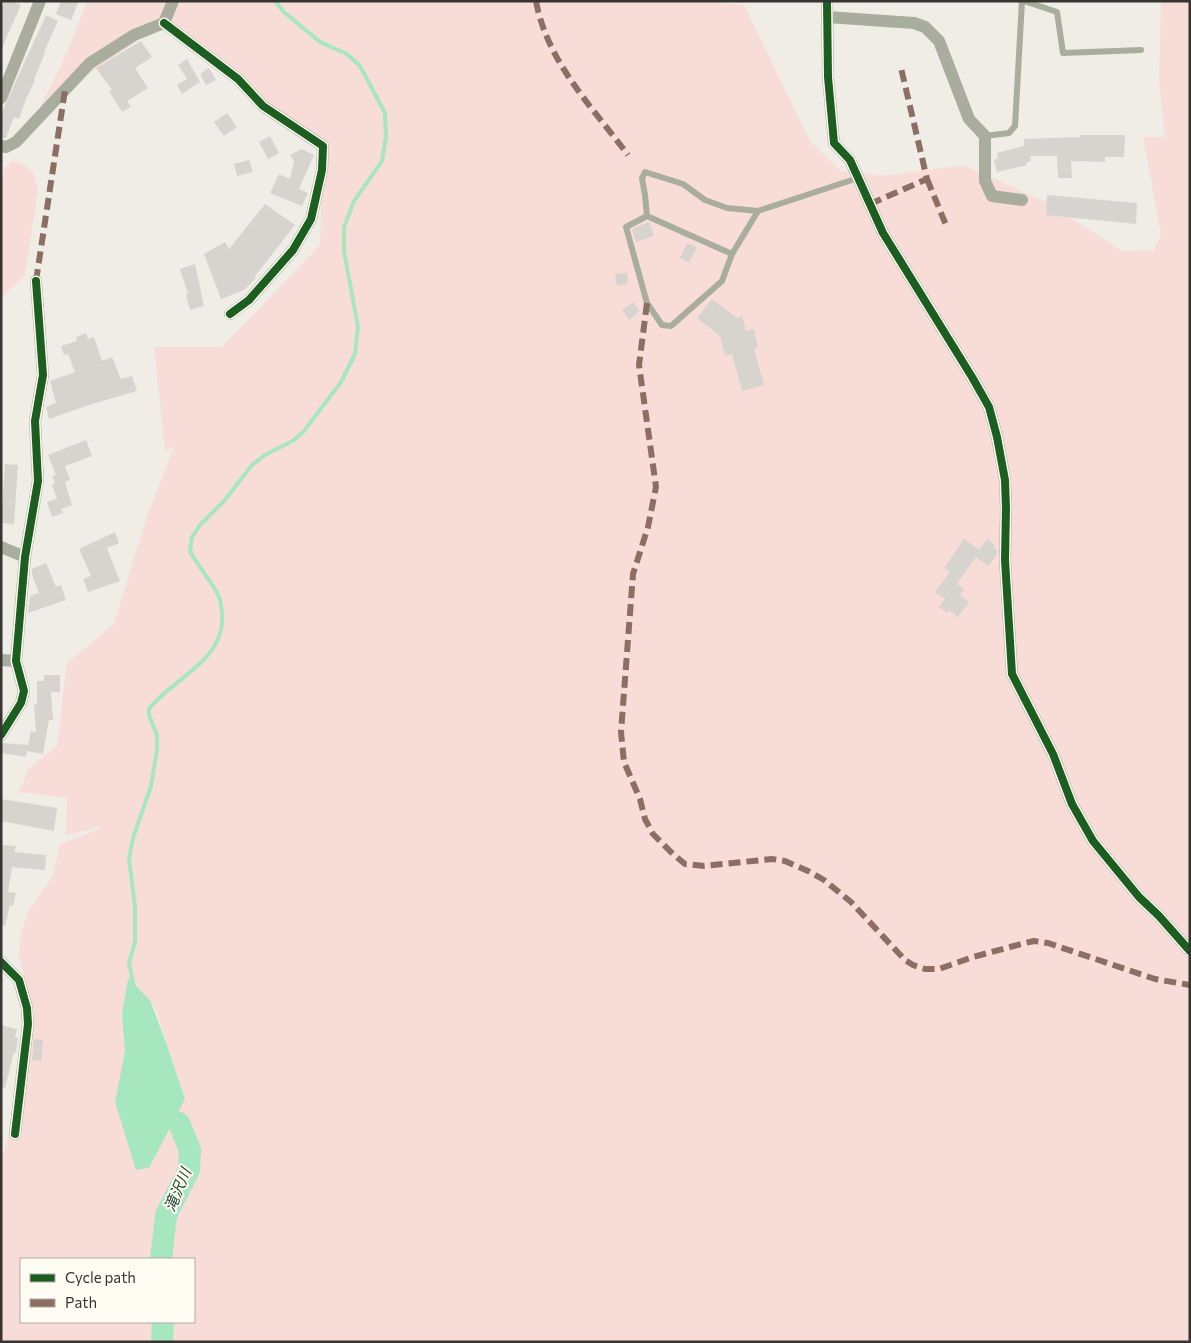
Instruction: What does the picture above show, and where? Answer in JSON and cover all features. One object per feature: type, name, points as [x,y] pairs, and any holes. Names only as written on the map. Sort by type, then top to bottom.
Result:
[{"type":"street","points":[[1,146],[6,147],[16,142],[90,63],[134,35],[164,23],[174,1]]},
{"type":"street","points":[[827,1],[828,77],[834,144],[850,160],[883,233],[950,339],[989,407],[1005,480],[1005,560],[1012,674],[1053,754],[1072,804],[1093,842],[1139,897],[1190,951]]},
{"type":"street","points":[[1,98],[39,2]]},
{"type":"street","points":[[828,17],[914,23],[925,27],[939,41],[969,119],[984,136],[985,181],[992,196],[1022,200]]},
{"type":"street","points":[[164,23],[238,79],[263,106],[323,146],[322,170],[311,219],[293,250],[249,300],[230,314]]},
{"type":"street","points":[[1,735],[21,703],[24,691],[16,662],[25,557],[38,481],[34,421],[42,375],[36,281]]},
{"type":"street","points":[[1,547],[25,557]]},
{"type":"street","points":[[1,660],[16,662]]},
{"type":"street","points":[[1,962],[19,980],[27,1008],[28,1024],[15,1134]]},
{"type":"lane","points":[[984,136],[1009,132],[1015,126],[1023,1],[1057,12],[1062,53],[1141,50]]},
{"type":"lane","points":[[647,216],[646,195],[642,178],[645,172],[683,184],[705,200],[726,208],[758,211],[858,178]]},
{"type":"lane","points":[[647,216],[626,227],[647,303],[662,325],[671,326],[722,281],[732,254],[758,211]]},
{"type":"lane","points":[[647,216],[732,254]]},
{"type":"shaded area","points":[[87,1],[691,1],[744,5],[810,141],[841,171],[883,176],[963,165],[1046,202],[1122,251],[1154,250],[1161,234],[1143,137],[1165,137],[1159,81],[1161,1],[1190,1],[1190,1342],[1,1342],[1,1161],[28,1071],[34,1012],[19,958],[21,933],[29,910],[53,876],[60,844],[101,829],[100,827],[66,835],[67,798],[19,792],[29,768],[57,746],[67,663],[114,624],[146,519],[174,447],[165,451],[154,347],[222,347],[320,245],[323,146],[164,23],[41,106],[67,53]],"holes":[[[128,979],[155,1007],[185,1099],[115,1102],[126,1051],[122,1014]]]},
{"type":"shaded area","points":[[12,161],[23,164],[33,172],[38,189],[25,276],[1,297],[1,183],[4,169]]},
{"type":"shaded area","points":[[128,978],[150,1000],[185,1099],[149,1168],[136,1170],[115,1102],[125,1051],[122,1014]]},
{"type":"building","points":[[5,1],[12,1],[21,5],[1,50],[1,9]]},
{"type":"building","points":[[61,1],[79,1],[71,20],[56,14]]},
{"type":"building","points":[[46,15],[58,21],[44,52],[19,119],[14,117],[6,138],[1,138],[1,114]]},
{"type":"building","points":[[141,41],[152,57],[135,68],[148,88],[127,101],[131,107],[122,112],[109,91],[112,90],[96,68]]},
{"type":"building","points":[[187,59],[200,82],[182,94],[177,85],[187,79],[178,65]]},
{"type":"building","points":[[209,68],[216,80],[206,85],[200,74]]},
{"type":"building","points":[[227,113],[237,127],[224,136],[214,122]]},
{"type":"building","points":[[1080,135],[1125,135],[1124,157],[1105,157],[1105,162],[1071,161],[1072,178],[1058,178],[1057,156],[1030,156],[1031,161],[1026,163],[1027,165],[997,172],[994,160],[998,158],[997,153],[1024,146],[1024,139],[1080,137]]},
{"type":"building","points":[[270,136],[279,153],[268,159],[259,142]]},
{"type":"building","points":[[302,149],[314,155],[299,189],[308,193],[302,206],[270,193],[279,174],[290,179],[294,161],[290,155]]},
{"type":"building","points":[[249,160],[253,172],[237,176],[234,164]]},
{"type":"building","points":[[1047,195],[1137,203],[1136,224],[1046,215]]},
{"type":"building","points":[[265,204],[295,225],[255,276],[256,278],[244,290],[221,299],[204,254],[225,242],[229,249]]},
{"type":"building","points":[[649,222],[654,236],[636,242],[632,229]]},
{"type":"building","points":[[687,243],[697,247],[689,263],[680,258]]},
{"type":"building","points":[[195,264],[204,306],[190,310],[186,295],[188,294],[180,269]]},
{"type":"building","points":[[627,273],[628,284],[617,286],[615,274]]},
{"type":"building","points":[[712,299],[737,318],[742,316],[746,331],[754,329],[758,348],[754,349],[764,385],[742,391],[732,354],[725,356],[720,336],[697,318]]},
{"type":"building","points":[[633,302],[640,311],[629,320],[622,310]]},
{"type":"building","points":[[86,333],[88,339],[94,337],[102,361],[112,357],[121,379],[132,376],[137,391],[49,419],[46,407],[56,403],[50,381],[75,372],[68,354],[64,355],[61,346],[77,341],[76,337]]},
{"type":"building","points":[[86,440],[92,456],[65,466],[70,480],[65,482],[72,505],[61,509],[63,513],[52,517],[47,502],[57,499],[52,485],[55,483],[52,476],[56,475],[48,455]]},
{"type":"building","points":[[5,464],[18,465],[14,524],[1,523]]},
{"type":"building","points":[[115,532],[119,543],[107,548],[120,581],[88,592],[83,579],[91,576],[79,549]]},
{"type":"building","points":[[964,539],[979,550],[987,539],[995,545],[993,547],[997,550],[997,554],[988,566],[976,557],[957,584],[964,589],[960,595],[969,602],[958,617],[949,610],[947,613],[939,607],[945,599],[935,592],[950,572],[944,568]]},
{"type":"building","points":[[46,563],[56,587],[61,585],[66,600],[28,613],[30,596],[39,593],[32,575],[32,569]]},
{"type":"building","points":[[44,675],[60,675],[60,692],[51,692],[53,720],[49,720],[43,754],[27,751],[26,757],[1,753],[3,743],[28,745],[31,731],[36,732],[34,705],[37,704],[37,681],[44,681]]},
{"type":"building","points":[[1,799],[57,808],[54,831],[1,821]]},
{"type":"building","points":[[1,845],[16,846],[14,852],[46,855],[45,870],[12,867],[8,892],[16,893],[13,906],[10,905],[5,926],[1,925]]},
{"type":"building","points":[[1,1025],[17,1029],[15,1037],[18,1038],[16,1053],[14,1052],[5,1088],[1,1087]]},
{"type":"building","points":[[34,1039],[43,1040],[41,1061],[32,1060]]},
{"type":"waterway","points":[[134,987],[129,963],[135,942],[135,907],[129,858],[133,838],[151,786],[157,749],[157,735],[149,715],[149,709],[208,655],[216,643],[221,629],[222,612],[220,599],[190,551],[192,537],[200,525],[224,501],[252,465],[265,455],[294,440],[304,431],[341,382],[355,354],[358,327],[344,251],[344,227],[354,201],[382,161],[386,137],[385,113],[360,66],[347,54],[320,42],[284,12],[275,1]]},
{"type":"waterway","points":[[173,1113],[179,1123]]},
{"type":"waterway","name":"滝沢川","points":[[161,1258],[166,1215],[189,1170],[190,1150],[179,1123]]},
{"type":"waterway","name":"滝沢川","points":[[162,1342],[163,1323]]},
{"type":"marked path","points":[[536,1],[550,44],[561,64],[586,102],[628,155]]},
{"type":"marked path","points":[[870,204],[927,179],[901,68]]},
{"type":"marked path","points":[[36,281],[65,90]]},
{"type":"marked path","points":[[927,179],[946,225]]},
{"type":"marked path","points":[[647,303],[639,365],[656,487],[648,527],[633,574],[621,732],[624,762],[640,799],[645,819],[653,834],[685,864],[704,866],[772,859],[785,861],[808,871],[824,880],[851,902],[905,960],[925,969],[939,969],[973,957],[1034,941],[1048,943],[1155,979],[1190,985]]},
{"type":"cycle path","points":[[827,1],[828,77],[834,143],[850,160],[883,233],[989,407],[1005,480],[1005,560],[1012,674],[1053,754],[1072,804],[1093,841],[1139,897],[1190,951]]},
{"type":"cycle path","points":[[164,23],[238,79],[263,106],[323,146],[322,170],[311,219],[293,250],[249,300],[230,314]]},
{"type":"cycle path","points":[[1,735],[21,703],[24,691],[16,661],[25,557],[38,481],[35,421],[43,375],[36,281]]},
{"type":"cycle path","points":[[1,962],[19,980],[27,1008],[28,1024],[15,1134]]}]
